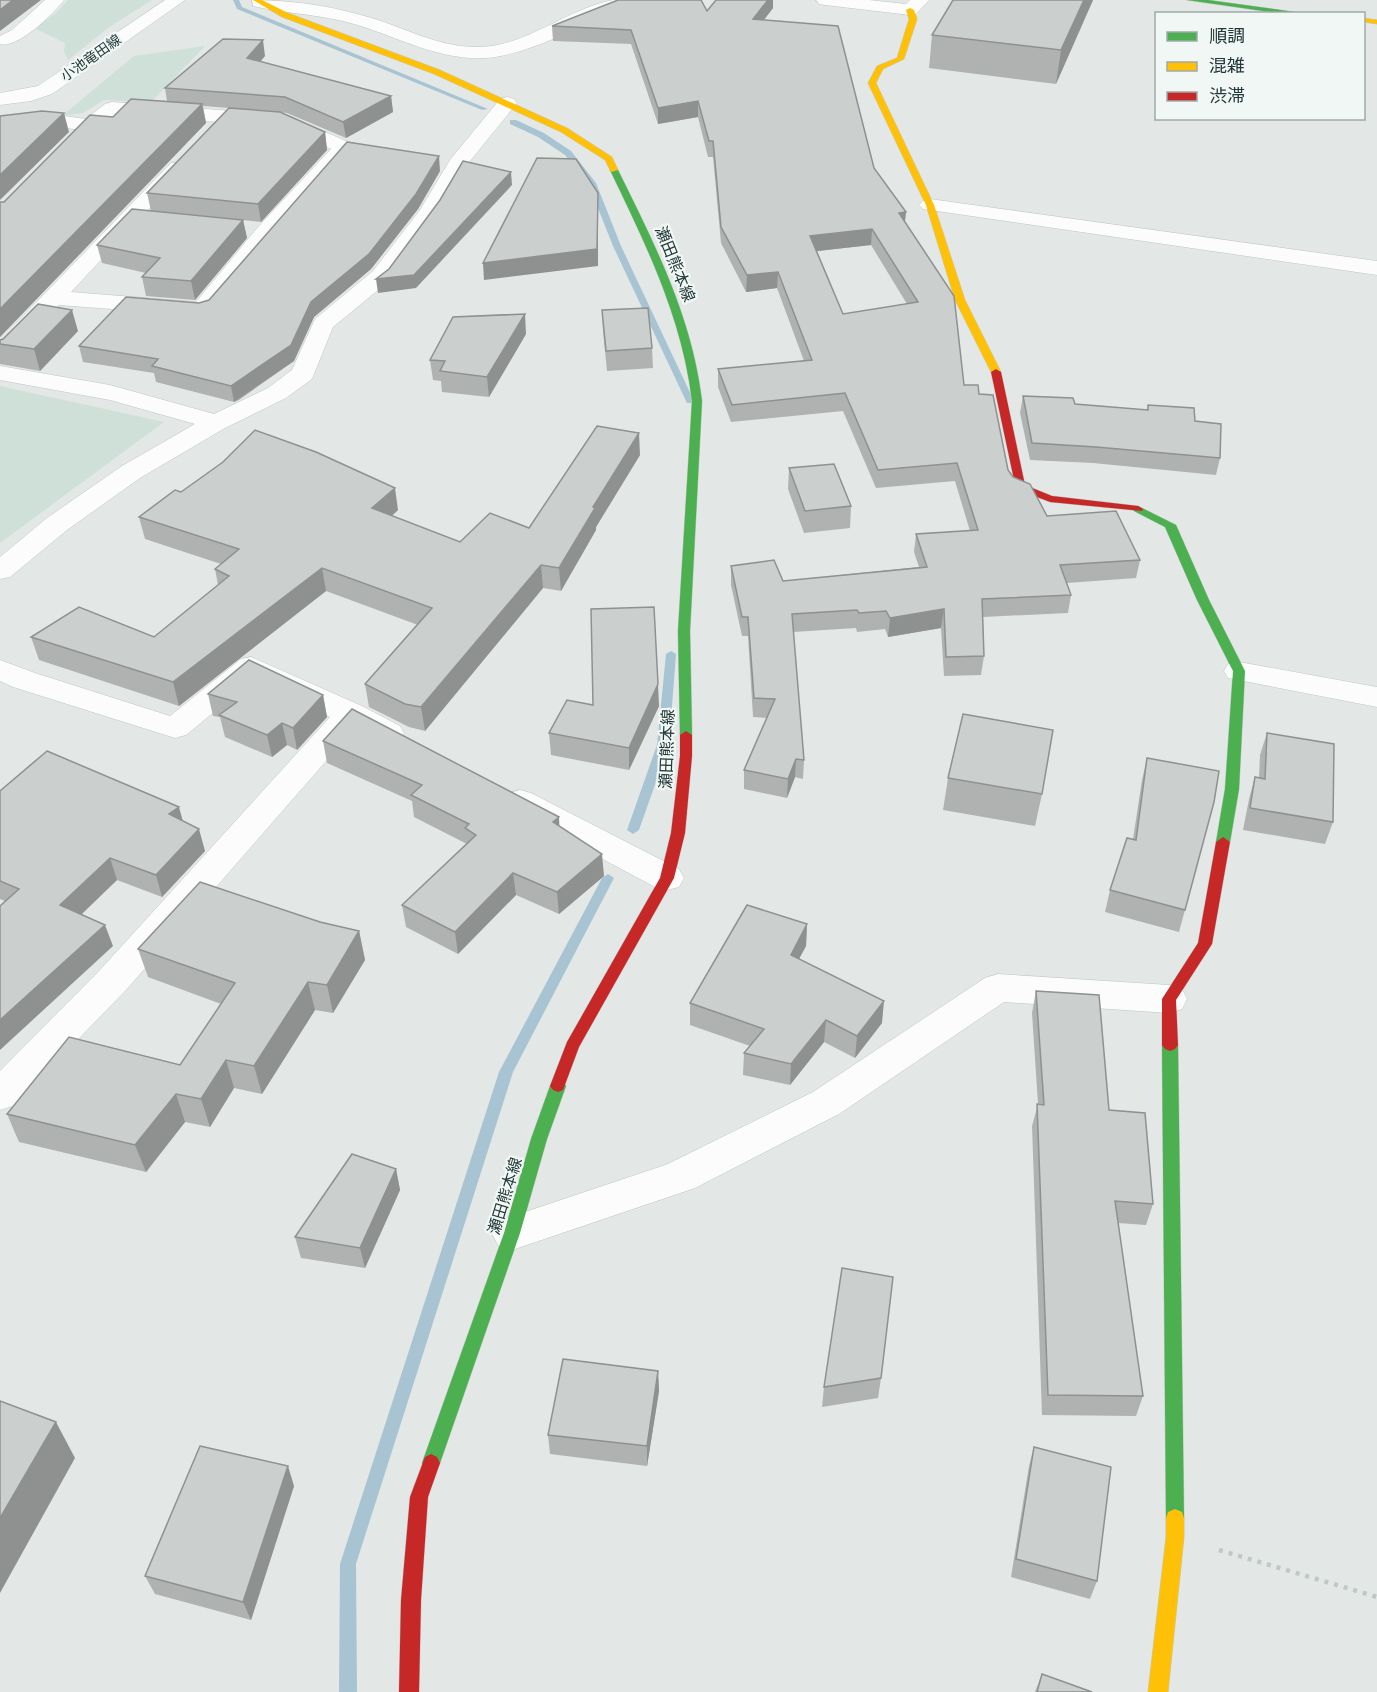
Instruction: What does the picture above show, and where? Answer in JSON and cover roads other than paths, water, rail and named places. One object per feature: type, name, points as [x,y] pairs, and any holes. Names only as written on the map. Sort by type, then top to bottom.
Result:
[{"type":"street","points":[[2,39],[18,34],[55,0]]},
{"type":"street","name":"小池竜田線","points":[[0,99],[31,95],[45,90],[176,0]]},
{"type":"street","points":[[258,1],[306,8],[360,20],[452,51],[481,53],[514,47],[612,4],[636,0]]},
{"type":"street","points":[[825,0],[915,5],[913,19],[900,59],[880,68],[872,84],[930,205],[960,300],[999,378],[1020,487],[1050,499],[1135,507],[1170,525],[1203,600],[1239,671],[1232,789],[1205,944],[1169,999],[1175,1537],[1158,1692]]},
{"type":"street","points":[[1191,0],[1290,12]]},
{"type":"street","name":"瀬田熊本線","points":[[258,1],[285,15],[437,72],[507,103],[564,130],[609,159],[659,263],[695,370],[697,401],[684,631],[686,756],[678,833],[667,878],[572,1046],[539,1139],[512,1233],[419,1497],[411,1600],[409,1692]]},
{"type":"street","points":[[0,571],[57,524],[131,472],[216,423],[277,393],[303,374],[323,324],[381,276],[429,212],[446,163],[507,103]]},
{"type":"street","points":[[74,142],[90,125],[112,108],[287,120],[343,147],[404,158]]},
{"type":"street","points":[[211,133],[227,116]]},
{"type":"street","points":[[0,140],[2,137],[0,130],[57,122],[90,125]]},
{"type":"street","points":[[55,298],[202,309],[267,231],[343,147]]},
{"type":"street","points":[[0,354],[194,150]]},
{"type":"street","points":[[930,205],[1377,268]]},
{"type":"street","points":[[129,218],[152,220]]},
{"type":"street","points":[[244,229],[267,231]]},
{"type":"street","points":[[0,373],[78,385],[170,407],[216,423]]},
{"type":"street","points":[[0,669],[24,680],[175,728],[251,666],[351,713],[414,746]]},
{"type":"street","points":[[1239,671],[1377,697]]},
{"type":"street","points":[[0,1095],[113,980],[351,713]]},
{"type":"street","points":[[499,790],[667,878]]},
{"type":"street","points":[[512,1233],[681,1176],[816,1108],[998,988],[1169,999]]},
{"type":"waterway","points":[[236,0],[239,8],[484,109]]},
{"type":"waterway","points":[[513,122],[541,135],[568,153],[592,183],[617,246],[690,401]]},
{"type":"waterway","points":[[633,830],[663,745],[671,654]]},
{"type":"waterway","points":[[348,1692],[348,1564],[506,1072],[608,878]]}]
